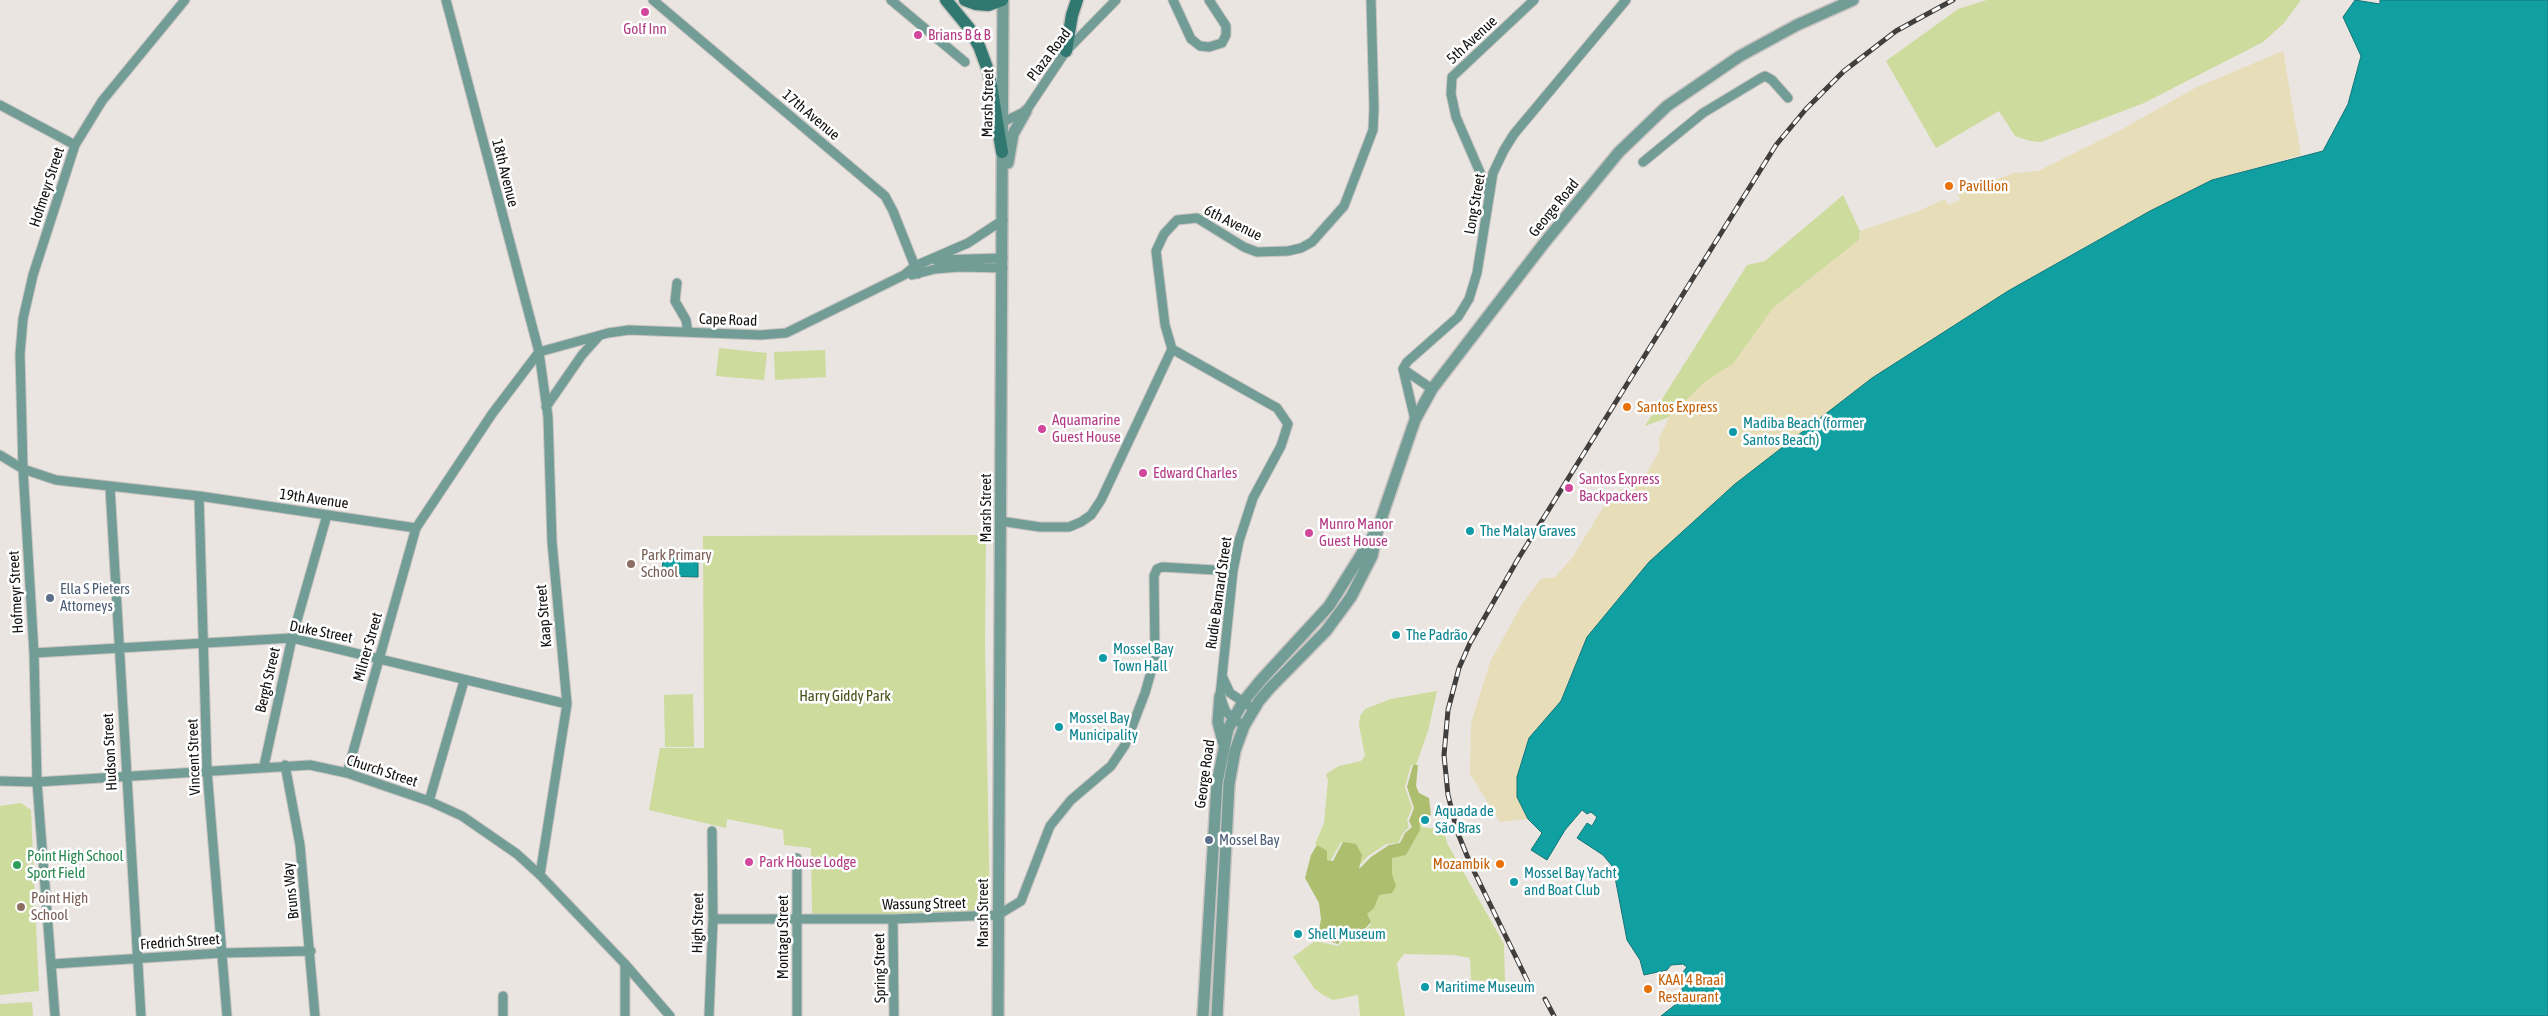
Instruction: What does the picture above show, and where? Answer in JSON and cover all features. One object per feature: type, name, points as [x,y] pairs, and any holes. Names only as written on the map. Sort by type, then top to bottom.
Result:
[{"type":"main road","points":[[946,0],[969,28],[986,64],[996,107],[1002,152]]},
{"type":"main road","points":[[965,0],[976,4],[988,5],[1003,0]]},
{"type":"main road","points":[[1066,50],[1072,15],[1077,0]]},
{"type":"street","name":"Hofmeyr Street","points":[[55,1016],[37,782],[34,653],[23,469],[20,354],[23,319],[33,275],[75,145],[102,101],[185,0]]},
{"type":"street","name":"18th Avenue","points":[[446,0],[539,352]]},
{"type":"street","name":"17th Avenue","points":[[653,0],[885,196],[894,211],[916,270]]},
{"type":"street","points":[[891,0],[966,62]]},
{"type":"street","name":"Marsh Street","points":[[998,1016],[1003,0]]},
{"type":"street","name":"Plaza Road","points":[[1026,111],[1066,50],[1116,0]]},
{"type":"street","points":[[1173,0],[1191,39],[1200,46],[1209,47],[1222,43],[1226,35],[1226,26],[1209,0]]},
{"type":"street","name":"6th Avenue","points":[[1172,349],[1166,324],[1156,251],[1164,234],[1176,220],[1196,218],[1244,247],[1257,252],[1288,251],[1301,248],[1312,242],[1344,206],[1373,130],[1371,0]]},
{"type":"street","name":"5th Avenue","points":[[1490,193],[1456,117],[1451,94],[1452,78],[1534,0]]},
{"type":"street","name":"Long Street","points":[[1403,369],[1407,362],[1458,317],[1469,300],[1477,273],[1493,174],[1514,134],[1626,0]]},
{"type":"street","name":"George Road","points":[[1217,1016],[1229,784],[1235,751],[1244,726],[1270,688],[1307,652],[1341,614],[1372,556],[1378,528],[1415,420],[1432,389],[1545,242],[1619,152],[1667,106],[1740,56],[1798,25],[1853,0]]},
{"type":"street","points":[[1642,162],[1703,113],[1765,76],[1772,80],[1788,98]]},
{"type":"street","points":[[0,105],[75,145]]},
{"type":"street","points":[[1003,122],[1026,111]]},
{"type":"street","points":[[1002,197],[1013,134],[1026,111]]},
{"type":"street","name":"Cape Road","points":[[539,352],[629,330],[781,334],[916,270],[930,260],[968,243],[1003,220]]},
{"type":"street","name":"Cape Road","points":[[930,260],[1003,263]]},
{"type":"street","name":"Cape Road","points":[[916,270],[1003,263]]},
{"type":"street","points":[[677,283],[675,301],[686,320],[688,332]]},
{"type":"street","points":[[546,407],[582,355],[599,336]]},
{"type":"street","points":[[1000,521],[1040,526],[1069,527],[1091,515],[1102,500],[1172,349]]},
{"type":"street","name":"Rudie Barnard Street","points":[[1172,349],[1277,408],[1288,424],[1281,446],[1253,498],[1239,541],[1233,571],[1220,696]]},
{"type":"street","points":[[416,528],[492,414],[539,352]]},
{"type":"street","name":"Kaap Street","points":[[539,352],[550,448],[552,542],[567,704],[540,875]]},
{"type":"street","points":[[1403,369],[1432,389]]},
{"type":"street","points":[[1403,369],[1415,420]]},
{"type":"street","name":"19th Avenue","points":[[0,455],[23,469],[56,480],[199,496],[416,528]]},
{"type":"street","name":"Hudson Street","points":[[110,486],[125,775],[141,1016]]},
{"type":"street","name":"Vincent Street","points":[[199,496],[205,642],[207,770],[227,1016]]},
{"type":"street","name":"Bergh Street","points":[[264,766],[292,638],[327,515]]},
{"type":"street","name":"Milner Street","points":[[347,773],[416,528]]},
{"type":"street","name":"George Road","points":[[1203,1016],[1216,783],[1224,742],[1233,719],[1244,702],[1261,680],[1329,606],[1378,528]]},
{"type":"street","points":[[998,916],[1021,900],[1043,842],[1061,811],[1111,766],[1125,745],[1151,676],[1156,639],[1154,576],[1157,569],[1162,567],[1233,571]]},
{"type":"street","name":"Duke Street","points":[[34,653],[292,638],[464,681],[567,704]]},
{"type":"street","points":[[1222,675],[1230,693],[1254,709]]},
{"type":"street","points":[[429,801],[464,681]]},
{"type":"street","points":[[1220,696],[1226,712],[1244,726]]},
{"type":"street","points":[[1220,696],[1218,722],[1224,742]]},
{"type":"street","name":"Bruns Way","points":[[285,765],[300,845],[311,951],[315,1016]]},
{"type":"street","name":"Church Street","points":[[0,781],[37,782],[264,766],[310,765],[347,773],[429,801],[462,816],[485,831],[540,875],[625,964],[670,1016]]},
{"type":"street","name":"High Street","points":[[709,1016],[713,919],[712,832]]},
{"type":"street","name":"Montagu Street","points":[[796,1016],[797,858]]},
{"type":"street","name":"Wassung Street","points":[[713,919],[893,919],[998,916]]},
{"type":"street","name":"Spring Street","points":[[893,919],[894,1016]]},
{"type":"street","name":"Fredrich Street","points":[[52,964],[222,953],[311,951]]},
{"type":"street","points":[[625,964],[625,1016]]},
{"type":"street","points":[[503,996],[503,1016]]},
{"type":"green space","points":[[1987,0],[2301,0],[2284,23],[2263,42],[2144,103],[2041,142],[2015,136],[1999,111],[1936,148],[1886,61],[1958,9]]},
{"type":"green space","points":[[1843,195],[1860,231],[1859,240],[1773,308],[1733,364],[1706,381],[1669,417],[1645,426],[1747,265],[1765,261]]},
{"type":"green space","points":[[719,348],[767,353],[764,380],[716,376]]},
{"type":"green space","points":[[825,350],[826,377],[775,380],[774,352]]},
{"type":"green space","name":"Harry Giddy Park","points":[[986,535],[985,644],[990,912],[812,917],[811,848],[784,845],[783,830],[727,819],[726,828],[649,810],[660,748],[704,748],[703,536]]},
{"type":"green space","points":[[1437,691],[1428,731],[1416,765],[1411,765],[1405,787],[1412,808],[1407,820],[1409,827],[1403,833],[1398,843],[1386,844],[1368,856],[1356,869],[1353,844],[1341,842],[1331,860],[1325,860],[1325,851],[1315,844],[1324,823],[1328,780],[1326,774],[1339,766],[1361,761],[1365,756],[1359,725],[1360,716],[1365,709],[1391,699]]},
{"type":"green space","points":[[693,694],[694,747],[665,747],[664,695]]},
{"type":"green space","points":[[1413,765],[1418,765],[1416,786],[1419,793],[1429,798],[1431,815],[1419,819],[1420,830],[1406,855],[1392,858],[1392,874],[1396,886],[1392,893],[1379,895],[1374,908],[1367,914],[1371,922],[1357,938],[1345,935],[1338,944],[1318,937],[1321,919],[1319,903],[1305,878],[1311,855],[1317,845],[1327,851],[1327,860],[1333,861],[1343,842],[1356,844],[1362,855],[1359,869],[1371,857],[1389,845],[1400,843],[1405,833],[1412,827],[1409,821],[1414,808],[1407,787]]},
{"type":"green space","name":"Point High School Sport Field","points":[[21,803],[31,810],[39,991],[0,995],[0,806]]},
{"type":"green space","points":[[1427,816],[1421,827],[1444,830],[1447,843],[1504,944],[1505,982],[1471,980],[1470,958],[1453,955],[1404,954],[1397,963],[1405,1016],[1360,1016],[1358,995],[1333,1000],[1323,995],[1314,988],[1293,957],[1315,941],[1338,946],[1348,937],[1357,940],[1371,924],[1361,914],[1390,874],[1390,858],[1404,855],[1417,818]]},
{"type":"green space","points":[[32,1002],[33,1016],[0,1016],[0,1004]]},
{"type":"sand","name":"Madiba Beach (former Santos Beach)","points":[[2283,51],[2301,155],[2212,180],[2150,211],[2008,291],[1872,378],[1735,484],[1649,562],[1587,637],[1561,701],[1529,738],[1524,751],[1517,777],[1517,797],[1528,819],[1500,822],[1470,774],[1471,723],[1490,662],[1522,604],[1541,579],[1555,577],[1572,558],[1612,493],[1641,483],[1660,450],[1659,439],[1669,417],[1706,381],[1733,364],[1773,308],[1859,240],[1860,231],[1916,212],[1945,199],[1948,205],[1960,200],[1958,194],[2014,173],[2038,171],[2119,131],[2195,88]]},
{"type":"water","points":[[2355,0],[2380,4],[2380,0],[2548,0],[2548,1016],[1661,1016],[1675,1005],[1682,991],[1683,972],[1687,967],[1683,964],[1671,965],[1667,970],[1644,975],[1640,960],[1627,940],[1613,867],[1603,855],[1577,838],[1587,823],[1592,826],[1597,817],[1591,812],[1587,814],[1582,810],[1565,830],[1547,860],[1531,850],[1542,833],[1528,819],[1517,797],[1517,777],[1529,738],[1561,701],[1587,637],[1649,562],[1735,484],[1872,378],[2008,291],[2150,211],[2212,180],[2323,151],[2348,104],[2361,56],[2343,17]]},
{"type":"water","points":[[663,557],[698,557],[698,577],[662,576]]},
{"type":"railway","points":[[1528,982],[1470,863],[1457,831],[1448,795],[1444,755],[1448,710],[1459,668],[1470,643],[1518,559],[1776,145],[1806,109],[1844,71],[1896,31],[1953,0]]},
{"type":"railway","points":[[1545,999],[1554,1016]]},
{"type":"place","name":"Golf Inn","points":[[645,12]]},
{"type":"place","name":"Brians B & B","points":[[918,35]]},
{"type":"place","name":"Pavillion","points":[[1949,186]]},
{"type":"place","name":"Santos Express","points":[[1627,407]]},
{"type":"place","name":"Aquamarine Guest House","points":[[1042,429]]},
{"type":"place","name":"Madiba Beach (former Santos Beach)","points":[[1733,432]]},
{"type":"place","name":"Edward Charles","points":[[1143,473]]},
{"type":"place","name":"Santos Express Backpackers","points":[[1569,488]]},
{"type":"place","name":"The Malay Graves","points":[[1470,531]]},
{"type":"place","name":"Munro Manor Guest House","points":[[1309,533]]},
{"type":"place","name":"Park Primary School","points":[[631,564]]},
{"type":"place","name":"Ella S Pieters Attorneys","points":[[50,598]]},
{"type":"place","name":"The Padrão","points":[[1396,635]]},
{"type":"place","name":"Mossel Bay Town Hall","points":[[1103,658]]},
{"type":"place","name":"Mossel Bay Municipality","points":[[1059,727]]},
{"type":"place","name":"Aquada de São Bras","points":[[1425,820]]},
{"type":"place","name":"Mossel Bay","points":[[1209,840]]},
{"type":"place","name":"Park House Lodge","points":[[749,862]]},
{"type":"place","name":"Mozambik","points":[[1500,864]]},
{"type":"place","name":"Point High School Sport Field","points":[[17,865]]},
{"type":"place","name":"Mossel Bay Yacht and Boat Club","points":[[1514,882]]},
{"type":"place","name":"Point High School","points":[[21,907]]},
{"type":"place","name":"Shell Museum","points":[[1298,934]]},
{"type":"place","name":"Maritime Museum","points":[[1425,987]]},
{"type":"place","name":"KAAI 4 Braai Restaurant","points":[[1648,989]]}]
